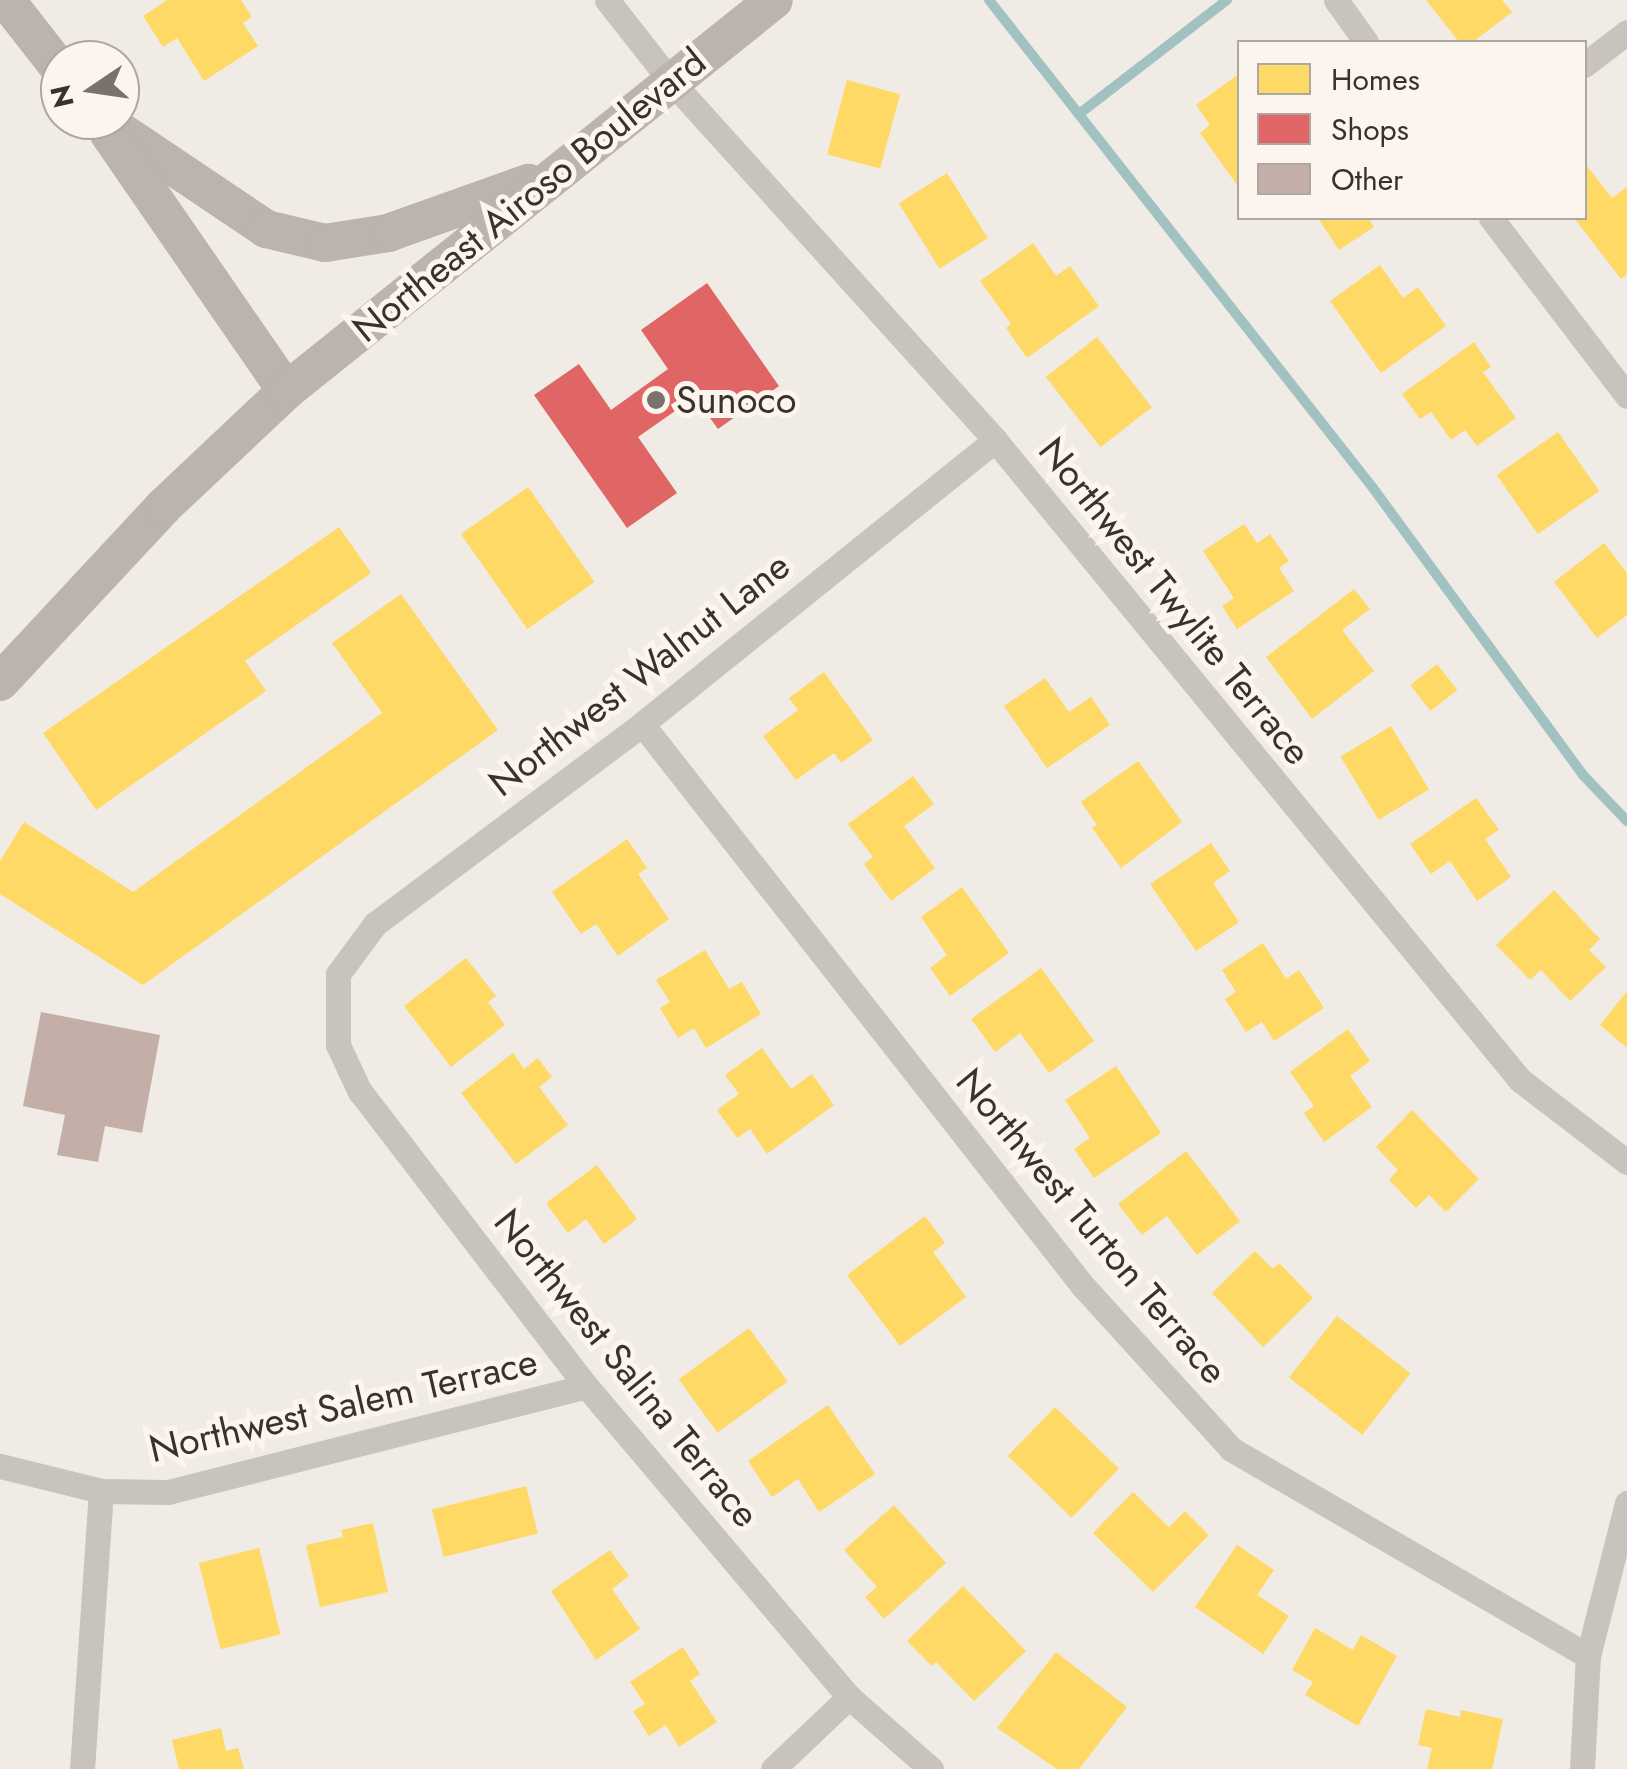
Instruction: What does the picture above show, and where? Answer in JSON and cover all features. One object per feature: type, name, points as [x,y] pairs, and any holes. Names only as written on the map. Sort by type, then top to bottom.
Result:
[{"type":"main road","points":[[6,0],[40,43]]},
{"type":"main road","name":"Northeast Airoso Boulevard","points":[[0,682],[136,534],[286,391],[774,0]]},
{"type":"main road","points":[[116,140],[286,391]]},
{"type":"main road","points":[[132,140],[266,230],[325,243],[388,234],[554,173]]},
{"type":"street","name":"Northwest Twylite Terrace","points":[[606,0],[670,80],[994,440],[1520,1080],[1627,1162]]},
{"type":"street","points":[[1336,0],[1365,40]]},
{"type":"street","points":[[1587,63],[1627,32]]},
{"type":"street","points":[[1492,220],[1627,396]]},
{"type":"street","name":"Northwest Walnut Lane","points":[[338,974],[375,924],[642,724],[994,440]]},
{"type":"street","name":"Northwest Turton Terrace","points":[[642,724],[1082,1286],[1231,1449],[1588,1656]]},
{"type":"street","name":"Northwest Salina Terrace","points":[[338,974],[338,1044],[360,1092],[586,1386],[850,1696],[932,1769]]},
{"type":"street","name":"Northwest Salem Terrace","points":[[0,1466],[100,1491],[168,1492],[586,1386]]},
{"type":"street","points":[[82,1769],[100,1491]]},
{"type":"street","points":[[1582,1769],[1588,1656],[1627,1504]]},
{"type":"street","points":[[773,1769],[850,1696]]},
{"type":"building: Homes","points":[[167,0],[241,0],[252,17],[243,23],[258,46],[204,81],[177,38],[163,47],[143,16]]},
{"type":"building: Homes","points":[[1426,0],[1502,0],[1512,12],[1476,40],[1457,40]]},
{"type":"building: Homes","points":[[1237,75],[1237,185],[1200,133],[1210,125],[1196,105]]},
{"type":"building: Homes","points":[[847,80],[900,94],[880,169],[827,154]]},
{"type":"building: Homes","points":[[1587,166],[1612,198],[1627,187],[1627,274],[1621,279],[1576,220],[1587,220]]},
{"type":"building: Homes","points":[[947,173],[988,238],[939,269],[899,203]]},
{"type":"building: Homes","points":[[1319,220],[1369,220],[1374,227],[1339,250]]},
{"type":"building: Homes","points":[[1033,243],[1056,276],[1070,266],[1099,306],[1027,358],[1006,328],[1011,324],[980,281]]},
{"type":"building: Homes","points":[[1380,265],[1403,298],[1418,287],[1446,326],[1381,373],[1330,301]]},
{"type":"building: Homes","points":[[1097,337],[1152,407],[1101,447],[1046,377]]},
{"type":"building: Homes","points":[[1474,342],[1491,367],[1483,372],[1516,418],[1477,446],[1465,430],[1451,440],[1431,412],[1420,419],[1402,394]]},
{"type":"building: Homes","points":[[1558,432],[1599,491],[1538,534],[1497,475]]},
{"type":"building: Homes","points":[[528,487],[595,582],[527,629],[461,534]]},
{"type":"building: Homes","points":[[1244,524],[1257,543],[1270,534],[1289,561],[1279,568],[1294,591],[1237,629],[1222,606],[1234,598],[1203,551]]},
{"type":"building: Homes","points":[[339,527],[371,573],[245,661],[266,691],[96,810],[43,733]]},
{"type":"building: Homes","points":[[1604,543],[1627,573],[1627,615],[1597,638],[1554,582]]},
{"type":"building: Homes","points":[[1354,589],[1370,609],[1342,630],[1374,671],[1312,719],[1266,657]]},
{"type":"building: Homes","points":[[401,594],[498,730],[143,985],[0,894],[0,861],[24,822],[133,892],[382,713],[332,643]]},
{"type":"building: Homes","points":[[1437,664],[1457,690],[1431,711],[1410,685]]},
{"type":"building: Homes","points":[[824,672],[873,740],[841,763],[834,753],[796,780],[763,736],[798,710],[789,698]]},
{"type":"building: Homes","points":[[1045,678],[1069,712],[1091,697],[1110,725],[1047,768],[1004,706]]},
{"type":"building: Homes","points":[[1391,726],[1429,789],[1379,820],[1340,756]]},
{"type":"building: Homes","points":[[1138,761],[1182,822],[1121,868],[1092,828],[1097,825],[1081,802]]},
{"type":"building: Homes","points":[[913,776],[934,804],[904,826],[935,868],[891,901],[864,864],[873,857],[848,824]]},
{"type":"building: Homes","points":[[1476,798],[1499,830],[1485,839],[1511,877],[1477,901],[1450,861],[1431,874],[1410,844]]},
{"type":"building: Homes","points":[[627,839],[647,868],[638,874],[669,919],[618,956],[596,924],[581,934],[552,892]]},
{"type":"building: Homes","points":[[1211,843],[1230,871],[1213,883],[1239,922],[1196,951],[1150,884]]},
{"type":"building: Homes","points":[[962,887],[1009,953],[950,996],[930,968],[947,955],[921,917]]},
{"type":"building: Homes","points":[[1554,890],[1600,939],[1589,950],[1606,967],[1570,1001],[1541,970],[1530,980],[1496,945]]},
{"type":"building: Homes","points":[[1263,943],[1286,979],[1299,970],[1324,1008],[1274,1041],[1262,1022],[1246,1032],[1225,999],[1236,992],[1222,970]]},
{"type":"building: Homes","points":[[705,950],[729,989],[742,982],[761,1014],[706,1048],[694,1028],[678,1038],[660,1008],[670,1002],[656,980]]},
{"type":"building: Homes","points":[[466,958],[496,996],[488,1002],[505,1025],[451,1067],[404,1006]]},
{"type":"building: Homes","points":[[1041,968],[1094,1041],[1049,1073],[1020,1033],[995,1052],[971,1019]]},
{"type":"building: Homes","points":[[1627,991],[1627,1048],[1600,1025]]},
{"type":"building: Homes","points":[[1348,1029],[1370,1061],[1350,1076],[1372,1107],[1324,1142],[1304,1113],[1314,1106],[1290,1072]]},
{"type":"building: Homes","points":[[762,1048],[791,1089],[812,1074],[834,1105],[767,1154],[750,1129],[737,1138],[717,1110],[739,1094],[725,1075]]},
{"type":"building: Homes","points":[[513,1053],[524,1069],[538,1058],[552,1077],[539,1087],[568,1125],[516,1164],[461,1093]]},
{"type":"building: Homes","points":[[1116,1066],[1161,1133],[1094,1178],[1074,1149],[1090,1138],[1065,1100]]},
{"type":"building: Homes","points":[[1412,1110],[1479,1179],[1446,1212],[1429,1195],[1416,1208],[1389,1180],[1398,1170],[1376,1147]]},
{"type":"building: Homes","points":[[1186,1151],[1240,1221],[1197,1255],[1167,1216],[1142,1235],[1118,1204]]},
{"type":"building: Homes","points":[[597,1165],[637,1219],[604,1244],[586,1219],[568,1233],[546,1203]]},
{"type":"building: Homes","points":[[925,1216],[945,1243],[933,1252],[966,1297],[900,1346],[847,1275]]},
{"type":"building: Homes","points":[[1255,1251],[1273,1269],[1279,1263],[1313,1298],[1263,1347],[1212,1293]]},
{"type":"building: Homes","points":[[1337,1316],[1410,1373],[1362,1435],[1289,1377]]},
{"type":"building: Homes","points":[[749,1328],[788,1381],[717,1433],[679,1379]]},
{"type":"building: Homes","points":[[828,1405],[875,1474],[819,1512],[798,1479],[772,1497],[748,1461]]},
{"type":"building: Homes","points":[[1055,1407],[1119,1469],[1072,1518],[1008,1456]]},
{"type":"building: Homes","points":[[526,1486],[538,1534],[444,1557],[432,1509]]},
{"type":"building: Homes","points":[[1133,1492],[1169,1527],[1185,1511],[1209,1535],[1153,1592],[1093,1533]]},
{"type":"building: Homes","points":[[894,1505],[946,1563],[884,1619],[865,1597],[877,1587],[844,1550]]},
{"type":"building: Homes","points":[[373,1523],[388,1592],[320,1607],[306,1545],[343,1537],[341,1530]]},
{"type":"building: Homes","points":[[1237,1545],[1274,1570],[1257,1595],[1289,1616],[1263,1654],[1195,1607]]},
{"type":"building: Homes","points":[[259,1548],[281,1634],[220,1649],[199,1563]]},
{"type":"building: Homes","points":[[610,1550],[629,1576],[612,1589],[640,1629],[596,1660],[551,1591]]},
{"type":"building: Homes","points":[[963,1586],[1026,1651],[974,1701],[936,1662],[932,1666],[907,1641]]},
{"type":"building: Homes","points":[[1315,1628],[1353,1650],[1361,1635],[1397,1656],[1358,1726],[1305,1695],[1313,1682],[1292,1670]]},
{"type":"building: Homes","points":[[683,1647],[700,1674],[690,1681],[717,1722],[679,1747],[666,1725],[649,1736],[633,1711],[645,1704],[630,1682]]},
{"type":"building: Homes","points":[[1056,1652],[1127,1707],[1079,1769],[1057,1769],[997,1728]]},
{"type":"building: Homes","points":[[1426,1709],[1460,1717],[1461,1710],[1503,1719],[1492,1769],[1427,1769],[1432,1748],[1418,1745]]},
{"type":"building: Homes","points":[[221,1728],[226,1751],[238,1748],[244,1769],[179,1769],[172,1740]]},
{"type":"building: Shops","points":[[707,283],[779,386],[718,429],[695,397],[638,437],[677,493],[627,528],[534,395],[579,364],[611,410],[668,369],[641,330]]},
{"type":"building: Other","points":[[41,1012],[160,1035],[142,1133],[105,1126],[98,1162],[57,1155],[65,1115],[23,1106]]},
{"type":"waterway","points":[[989,0],[1373,488],[1583,775],[1627,821]]},
{"type":"waterway","points":[[1079,114],[1227,0]]},
{"type":"place","name":"Sunoco","points":[[656,400]]}]
